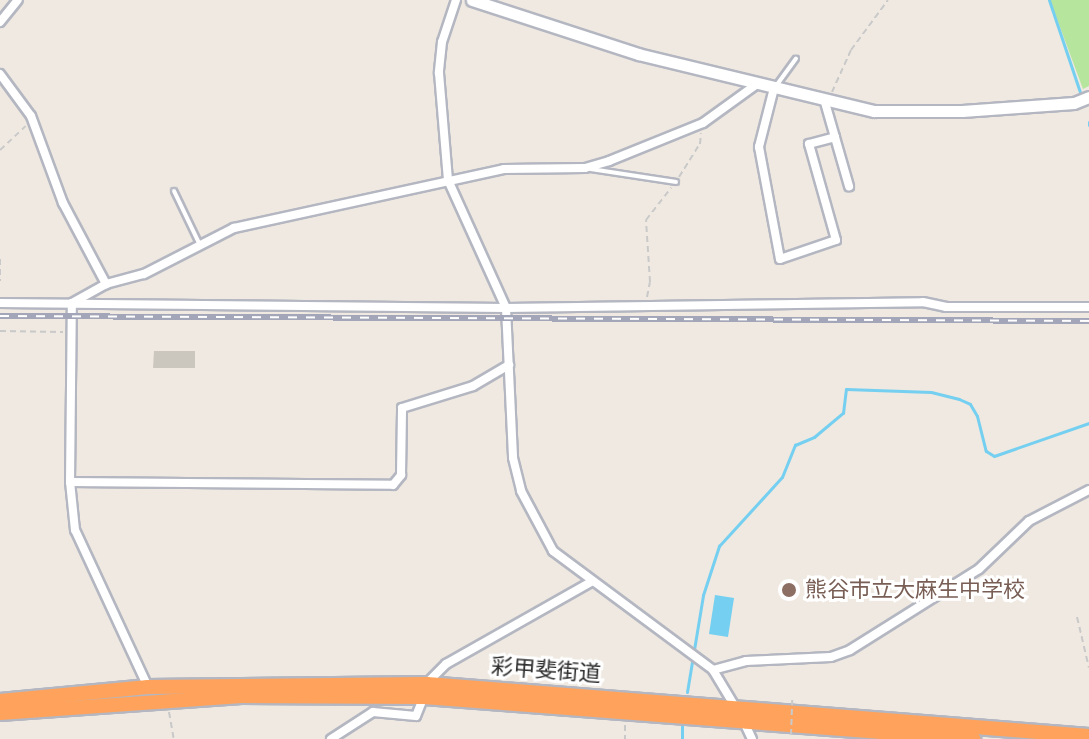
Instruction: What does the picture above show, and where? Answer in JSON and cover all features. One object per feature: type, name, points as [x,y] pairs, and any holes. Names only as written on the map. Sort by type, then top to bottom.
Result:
[{"type":"highway","name":"彩甲斐街道","points":[[0,701],[150,693],[426,690],[735,707],[1089,736]]},
{"type":"highway","name":"彩甲斐街道","points":[[0,713],[150,693],[168,699],[426,690],[624,712],[973,739]]},
{"type":"street","points":[[0,22],[18,0]]},
{"type":"street","points":[[456,0],[442,42],[439,73],[448,180],[506,308],[513,458],[521,491],[553,551],[713,670],[752,739]]},
{"type":"street","points":[[477,1],[638,54],[874,111],[962,111],[1074,103],[1089,97]]},
{"type":"street","points":[[0,74],[32,120],[63,203],[106,284]]},
{"type":"street","points":[[72,303],[106,284],[144,274],[234,228],[504,169],[585,168],[703,123],[757,84]]},
{"type":"street","points":[[774,88],[759,147],[780,259],[836,240],[809,144],[835,137]]},
{"type":"street","points":[[826,100],[849,186]]},
{"type":"street","points":[[0,303],[506,308],[923,302],[946,307],[1089,307]]},
{"type":"street","points":[[72,303],[70,482],[75,530],[150,693]]},
{"type":"street","points":[[70,482],[393,485],[401,475],[402,408],[473,386],[509,365]]},
{"type":"street","points":[[713,670],[746,661],[831,657],[850,650],[979,569],[1029,521],[1089,490]]},
{"type":"street","points":[[331,739],[373,712],[416,716],[426,690],[446,664],[591,582]]},
{"type":"lane","points":[[774,88],[796,58]]},
{"type":"lane","points":[[585,168],[676,182]]},
{"type":"lane","points":[[174,191],[201,245]]},
{"type":"path","points":[[826,100],[851,50],[888,0]]},
{"type":"path","points":[[0,150],[32,120]]},
{"type":"path","points":[[646,306],[650,282],[646,220],[676,182],[700,144],[703,123]]},
{"type":"path","points":[[0,259],[0,281]]},
{"type":"path","points":[[0,331],[71,332]]},
{"type":"path","points":[[1077,617],[1089,668]]},
{"type":"path","points":[[168,699],[174,739]]},
{"type":"path","points":[[791,735],[792,700]]},
{"type":"path","points":[[624,712],[625,739]]},
{"type":"green space","points":[[1050,0],[1089,0],[1089,86],[1083,89]]},
{"type":"water","points":[[715,595],[734,598],[728,637],[709,634]]},
{"type":"building","points":[[154,351],[195,351],[195,368],[153,368]]},
{"type":"waterway","points":[[1049,0],[1080,92]]},
{"type":"waterway","points":[[687,692],[703,595],[719,546],[782,477],[795,445],[814,437],[843,413],[846,389],[931,392],[959,399],[970,404],[977,416],[986,451],[994,456],[1089,423]]},
{"type":"waterway","points":[[682,725],[682,739]]},
{"type":"railway","points":[[0,316],[1089,321]]},
{"type":"place","name":"熊谷市立大麻生中学校","points":[[789,590]]}]
